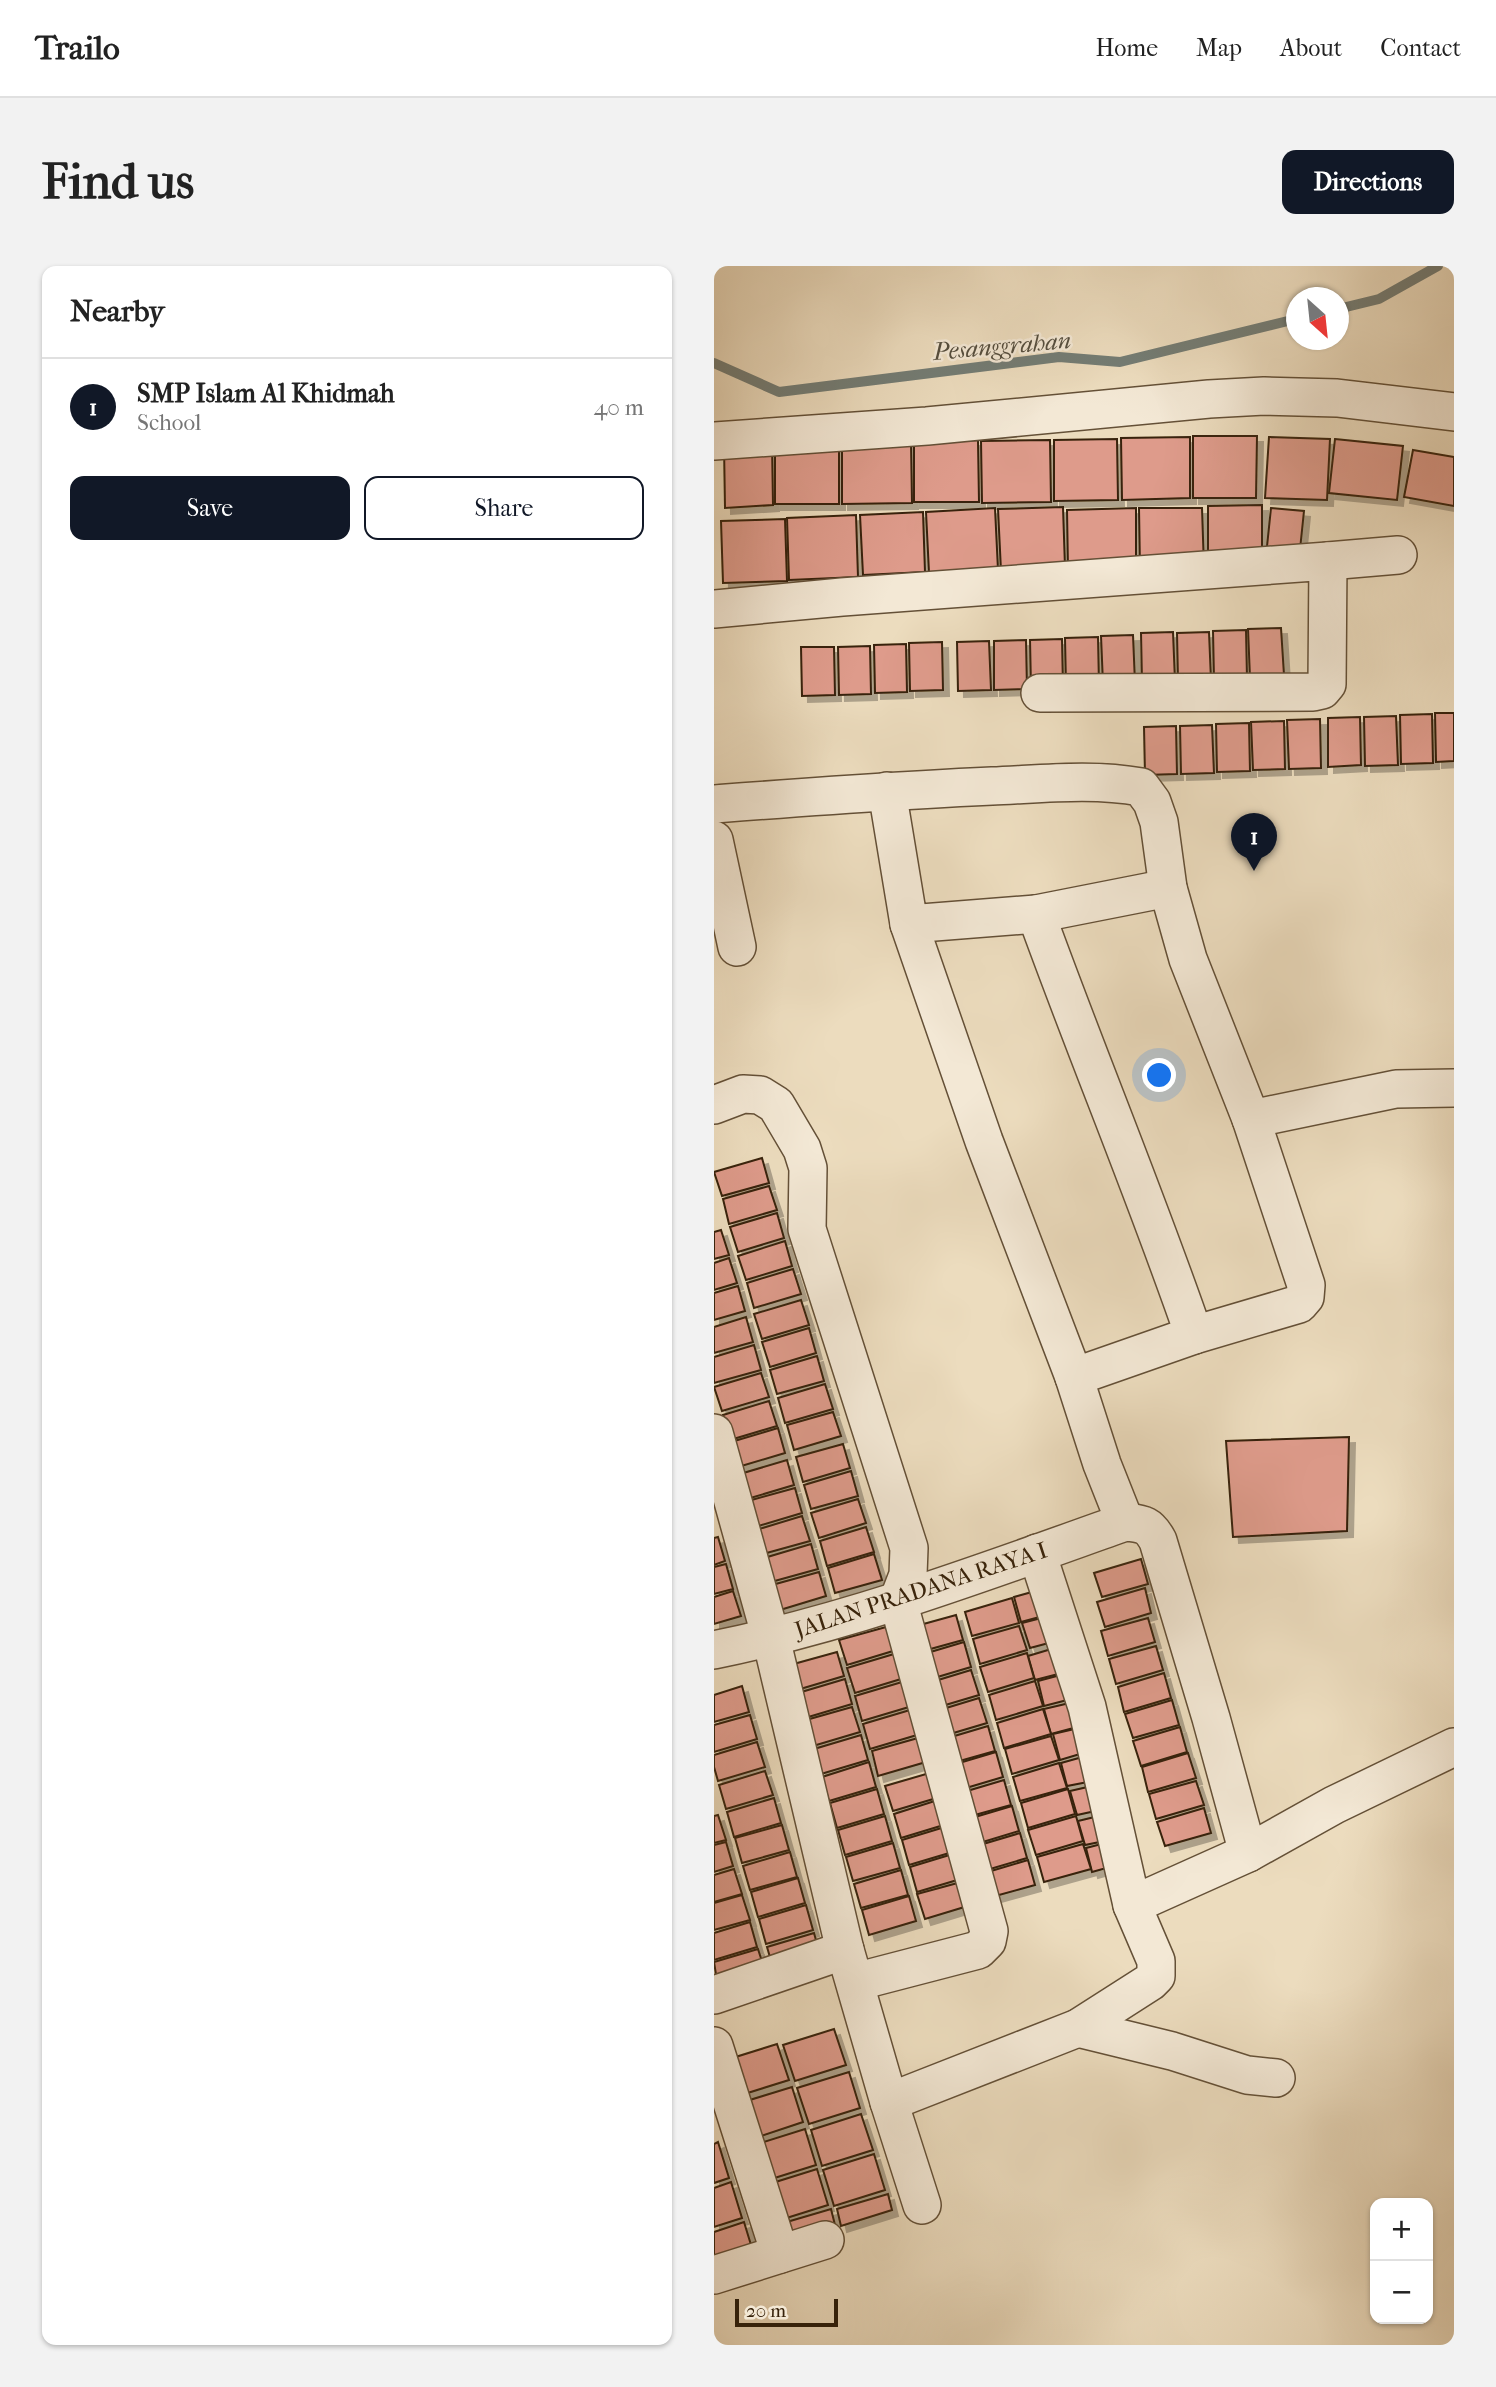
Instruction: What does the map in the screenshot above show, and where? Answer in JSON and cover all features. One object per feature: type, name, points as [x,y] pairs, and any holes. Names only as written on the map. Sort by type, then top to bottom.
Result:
[{"type":"street","points":[[714,440],[927,426],[1223,398],[1337,398],[1454,412]]},
{"type":"street","points":[[714,609],[1398,555]]},
{"type":"street","points":[[1040,692],[1322,690],[1327,684],[1328,561]]},
{"type":"street","points":[[714,804],[887,791],[1116,782],[1142,787],[1152,802],[1159,822],[1168,888],[1188,959],[1251,1119],[1306,1285],[1305,1297],[1299,1304],[1194,1335],[1074,1377]]},
{"type":"street","points":[[887,791],[909,923],[984,1141],[1074,1377],[1102,1464],[1125,1522],[1140,1523],[1152,1529],[1158,1541],[1248,1853]]},
{"type":"street","points":[[714,840],[737,947]]},
{"type":"street","points":[[909,923],[1036,914],[1168,888]]},
{"type":"street","points":[[1036,914],[1085,1048],[1158,1229],[1194,1335]]},
{"type":"street","points":[[1251,1119],[1396,1089],[1454,1088]]},
{"type":"street","points":[[714,1105],[743,1094],[760,1095],[776,1105],[802,1149],[808,1168],[807,1229],[909,1548],[908,1575],[898,1601],[989,1931],[987,1941],[978,1950],[850,1966],[714,1995]]},
{"type":"street","points":[[714,1433],[771,1638],[850,1966],[922,2205]]},
{"type":"street","name":"JALAN PRADANA RAYA I","points":[[714,1650],[771,1638],[898,1601],[1125,1522]]},
{"type":"street","points":[[889,2102],[1078,2028],[1156,1976],[1156,1961],[1132,1905],[1087,1707],[1037,1553]]},
{"type":"street","points":[[1132,1905],[1248,1853],[1334,1805],[1454,1747]]},
{"type":"street","points":[[1078,2028],[1172,2051],[1247,2075],[1276,2078]]},
{"type":"street","points":[[714,2046],[780,2254]]},
{"type":"street","points":[[714,2275],[825,2240]]},
{"type":"building","points":[[1193,436],[1257,436],[1256,498],[1193,498]]},
{"type":"building","points":[[1190,437],[1190,498],[1122,500],[1121,438]]},
{"type":"building","points":[[1269,437],[1330,439],[1327,500],[1265,498]]},
{"type":"building","points":[[1117,439],[1118,500],[1054,501],[1054,440]]},
{"type":"building","points":[[1335,439],[1403,446],[1397,500],[1329,493]]},
{"type":"building","points":[[978,440],[979,502],[914,502],[914,441]]},
{"type":"building","points":[[1050,440],[1051,502],[982,503],[981,441]]},
{"type":"building","points":[[911,441],[912,503],[842,504],[842,442]]},
{"type":"building","points":[[839,442],[839,504],[775,504],[775,443]]},
{"type":"building","points":[[772,443],[773,505],[725,508],[724,446]]},
{"type":"building","points":[[1413,450],[1454,457],[1454,506],[1404,497]]},
{"type":"building","points":[[1262,505],[1262,560],[1208,560],[1208,506]]},
{"type":"building","points":[[1063,507],[1065,567],[1001,571],[998,509]]},
{"type":"building","points":[[995,508],[998,570],[929,573],[926,512]]},
{"type":"building","points":[[1136,508],[1136,570],[1068,571],[1067,510]]},
{"type":"building","points":[[1139,508],[1202,508],[1204,568],[1140,570]]},
{"type":"building","points":[[1271,508],[1304,511],[1299,559],[1266,556]]},
{"type":"building","points":[[923,512],[925,572],[863,575],[860,515]]},
{"type":"building","points":[[856,515],[858,577],[789,580],[787,518]]},
{"type":"building","points":[[785,519],[787,581],[723,583],[721,521]]},
{"type":"building","points":[[1281,628],[1284,675],[1250,678],[1248,629]]},
{"type":"building","points":[[1246,630],[1247,678],[1214,680],[1213,631]]},
{"type":"building","points":[[1173,632],[1175,681],[1142,682],[1141,633]]},
{"type":"building","points":[[1209,632],[1211,680],[1178,681],[1177,633]]},
{"type":"building","points":[[1133,635],[1135,683],[1103,684],[1101,636]]},
{"type":"building","points":[[1098,637],[1099,685],[1066,686],[1065,638]]},
{"type":"building","points":[[1062,639],[1063,687],[1031,688],[1030,640]]},
{"type":"building","points":[[1026,640],[1027,689],[994,690],[994,641]]},
{"type":"building","points":[[989,641],[991,690],[958,691],[957,642]]},
{"type":"building","points":[[942,642],[943,690],[910,691],[909,643]]},
{"type":"building","points":[[906,644],[907,692],[875,693],[874,645]]},
{"type":"building","points":[[870,646],[871,694],[839,695],[838,647]]},
{"type":"building","points":[[801,647],[834,647],[835,695],[802,696]]},
{"type":"building","points":[[1435,713],[1454,713],[1454,761],[1436,762]]},
{"type":"building","points":[[1432,714],[1433,763],[1401,764],[1400,715]]},
{"type":"building","points":[[1396,716],[1398,765],[1365,766],[1364,717]]},
{"type":"building","points":[[1360,717],[1361,765],[1328,767],[1328,718]]},
{"type":"building","points":[[1320,719],[1321,768],[1289,769],[1287,720]]},
{"type":"building","points":[[1284,721],[1285,769],[1253,770],[1251,722]]},
{"type":"building","points":[[1249,723],[1250,771],[1217,772],[1216,724]]},
{"type":"building","points":[[1212,725],[1214,773],[1181,774],[1180,726]]},
{"type":"building","points":[[1176,726],[1177,774],[1145,775],[1144,727]]},
{"type":"building","points":[[762,1158],[769,1183],[722,1196],[714,1172]]},
{"type":"building","points":[[769,1186],[777,1210],[729,1224],[723,1199]]},
{"type":"building","points":[[777,1213],[784,1238],[738,1252],[730,1227]]},
{"type":"building","points":[[721,1230],[729,1255],[714,1259],[714,1232]]},
{"type":"building","points":[[785,1241],[792,1266],[746,1280],[738,1256]]},
{"type":"building","points":[[729,1258],[737,1283],[714,1290],[714,1263]]},
{"type":"building","points":[[793,1269],[801,1294],[754,1308],[747,1283]]},
{"type":"building","points":[[738,1286],[745,1311],[714,1320],[714,1293]]},
{"type":"building","points":[[801,1300],[809,1325],[762,1339],[754,1314]]},
{"type":"building","points":[[746,1317],[753,1342],[714,1353],[714,1327]]},
{"type":"building","points":[[809,1328],[816,1353],[770,1367],[762,1342]]},
{"type":"building","points":[[754,1345],[761,1370],[714,1383],[714,1357]]},
{"type":"building","points":[[817,1356],[824,1381],[777,1394],[770,1370]]},
{"type":"building","points":[[761,1373],[769,1397],[722,1411],[714,1387]]},
{"type":"building","points":[[825,1384],[833,1409],[785,1423],[778,1398]]},
{"type":"building","points":[[769,1401],[777,1426],[730,1440],[723,1415]]},
{"type":"building","points":[[833,1412],[841,1436],[794,1450],[787,1425]]},
{"type":"building","points":[[778,1428],[785,1453],[738,1467],[731,1442]]},
{"type":"building","points":[[1349,1437],[1347,1531],[1233,1537],[1226,1441]]},
{"type":"building","points":[[843,1444],[850,1468],[803,1482],[796,1457]]},
{"type":"building","points":[[787,1460],[794,1485],[747,1499],[740,1474]]},
{"type":"building","points":[[851,1471],[858,1496],[811,1509],[804,1485]]},
{"type":"building","points":[[795,1488],[802,1513],[755,1527],[748,1501]]},
{"type":"building","points":[[858,1499],[866,1523],[819,1538],[811,1513]]},
{"type":"building","points":[[802,1516],[810,1541],[763,1554],[756,1530]]},
{"type":"building","points":[[866,1527],[874,1552],[827,1566],[820,1541]]},
{"type":"building","points":[[718,1537],[725,1561],[714,1565],[714,1538]]},
{"type":"building","points":[[811,1544],[818,1569],[771,1582],[764,1558]]},
{"type":"building","points":[[874,1554],[882,1580],[835,1593],[828,1568]]},
{"type":"building","points":[[1141,1559],[1148,1584],[1102,1597],[1094,1573]]},
{"type":"building","points":[[726,1564],[733,1589],[714,1594],[714,1567]]},
{"type":"building","points":[[819,1572],[826,1596],[780,1610],[772,1585]]},
{"type":"building","points":[[1145,1588],[1151,1613],[1105,1627],[1097,1602]]},
{"type":"building","points":[[1039,1590],[1047,1615],[1021,1622],[1014,1597]]},
{"type":"building","points":[[733,1591],[741,1616],[714,1624],[714,1597]]},
{"type":"building","points":[[1012,1598],[1019,1623],[972,1636],[965,1612]]},
{"type":"building","points":[[956,1615],[963,1640],[916,1653],[909,1628]]},
{"type":"building","points":[[1053,1615],[1060,1640],[1030,1648],[1022,1623]]},
{"type":"building","points":[[1148,1618],[1155,1642],[1108,1656],[1101,1631]]},
{"type":"building","points":[[1019,1626],[1027,1650],[980,1664],[973,1639]]},
{"type":"building","points":[[886,1627],[893,1651],[847,1665],[839,1640]]},
{"type":"building","points":[[964,1642],[971,1667],[924,1681],[917,1656]]},
{"type":"building","points":[[1156,1646],[1163,1670],[1116,1684],[1109,1659]]},
{"type":"building","points":[[1058,1647],[1066,1672],[1035,1680],[1028,1656]]},
{"type":"building","points":[[837,1652],[844,1676],[797,1690],[790,1665]]},
{"type":"building","points":[[1027,1653],[1034,1678],[988,1692],[980,1667]]},
{"type":"building","points":[[894,1654],[901,1679],[855,1693],[847,1668]]},
{"type":"building","points":[[971,1670],[979,1695],[932,1709],[925,1684]]},
{"type":"building","points":[[1068,1673],[1075,1698],[1044,1706],[1038,1681]]},
{"type":"building","points":[[1164,1673],[1171,1698],[1124,1712],[1118,1687]]},
{"type":"building","points":[[845,1679],[852,1704],[805,1718],[798,1693]]},
{"type":"building","points":[[1035,1681],[1043,1706],[996,1720],[989,1695]]},
{"type":"building","points":[[902,1682],[909,1707],[862,1721],[855,1696]]},
{"type":"building","points":[[742,1686],[749,1712],[714,1722],[714,1695]]},
{"type":"building","points":[[979,1698],[987,1723],[940,1737],[933,1712]]},
{"type":"building","points":[[1172,1700],[1179,1725],[1133,1738],[1125,1714]]},
{"type":"building","points":[[1074,1702],[1081,1726],[1051,1734],[1044,1709]]},
{"type":"building","points":[[852,1707],[860,1732],[813,1746],[806,1720]]},
{"type":"building","points":[[1043,1709],[1051,1734],[1004,1748],[997,1723]]},
{"type":"building","points":[[910,1710],[917,1735],[870,1749],[863,1724]]},
{"type":"building","points":[[750,1715],[757,1739],[714,1752],[714,1725]]},
{"type":"building","points":[[988,1726],[995,1751],[949,1764],[941,1740]]},
{"type":"building","points":[[1083,1727],[1090,1751],[1060,1760],[1053,1734]]},
{"type":"building","points":[[1180,1727],[1187,1752],[1141,1766],[1133,1741]]},
{"type":"building","points":[[861,1735],[868,1760],[821,1774],[814,1749]]},
{"type":"building","points":[[1051,1736],[1059,1760],[1012,1774],[1005,1749]]},
{"type":"building","points":[[918,1738],[926,1762],[878,1776],[872,1751]]},
{"type":"building","points":[[757,1742],[765,1767],[718,1781],[714,1755]]},
{"type":"building","points":[[996,1752],[1003,1777],[956,1791],[949,1766]]},
{"type":"building","points":[[1188,1753],[1196,1778],[1148,1792],[1142,1767]]},
{"type":"building","points":[[1086,1756],[1093,1781],[1067,1786],[1061,1763]]},
{"type":"building","points":[[869,1762],[876,1787],[829,1801],[822,1777]]},
{"type":"building","points":[[1059,1763],[1067,1788],[1020,1801],[1013,1777]]},
{"type":"building","points":[[765,1771],[773,1795],[726,1809],[719,1785]]},
{"type":"building","points":[[933,1772],[940,1797],[893,1811],[885,1786]]},
{"type":"building","points":[[1004,1780],[1011,1805],[964,1818],[957,1794]]},
{"type":"building","points":[[1196,1781],[1204,1805],[1156,1819],[1149,1794]]},
{"type":"building","points":[[1092,1786],[1100,1810],[1077,1815],[1070,1791]]},
{"type":"building","points":[[877,1789],[884,1814],[837,1828],[830,1803]]},
{"type":"building","points":[[1068,1789],[1075,1814],[1028,1828],[1021,1803]]},
{"type":"building","points":[[774,1798],[781,1823],[734,1837],[727,1812]]},
{"type":"building","points":[[941,1799],[947,1824],[901,1838],[894,1814]]},
{"type":"building","points":[[1012,1806],[1019,1831],[973,1845],[965,1820]]},
{"type":"building","points":[[1204,1808],[1211,1833],[1165,1846],[1157,1822]]},
{"type":"building","points":[[1107,1814],[1114,1839],[1085,1845],[1078,1821]]},
{"type":"building","points":[[718,1815],[726,1840],[714,1843],[714,1816]]},
{"type":"building","points":[[885,1816],[892,1841],[845,1855],[838,1830]]},
{"type":"building","points":[[1076,1816],[1083,1841],[1036,1855],[1028,1830]]},
{"type":"building","points":[[782,1825],[789,1850],[742,1863],[735,1838]]},
{"type":"building","points":[[948,1826],[956,1851],[909,1865],[902,1840]]},
{"type":"building","points":[[1020,1833],[1027,1858],[980,1872],[973,1847]]},
{"type":"building","points":[[1113,1841],[1110,1867],[1092,1872],[1086,1848]]},
{"type":"building","points":[[726,1842],[733,1866],[714,1872],[714,1845]]},
{"type":"building","points":[[893,1843],[900,1868],[853,1881],[846,1857]]},
{"type":"building","points":[[1083,1844],[1091,1869],[1044,1882],[1037,1857]]},
{"type":"building","points":[[790,1852],[797,1877],[750,1890],[743,1866]]},
{"type":"building","points":[[956,1853],[964,1878],[917,1892],[910,1867]]},
{"type":"building","points":[[1028,1860],[1035,1885],[988,1898],[981,1874]]},
{"type":"building","points":[[734,1869],[742,1894],[714,1902],[714,1875]]},
{"type":"building","points":[[901,1870],[908,1895],[861,1908],[854,1884]]},
{"type":"building","points":[[798,1878],[805,1903],[758,1917],[751,1892]]},
{"type":"building","points":[[965,1881],[971,1905],[925,1919],[917,1894]]},
{"type":"building","points":[[742,1895],[750,1920],[714,1930],[714,1903]]},
{"type":"building","points":[[909,1896],[916,1921],[869,1935],[862,1910]]},
{"type":"building","points":[[806,1905],[813,1930],[766,1944],[759,1919]]},
{"type":"building","points":[[750,1922],[757,1947],[714,1960],[714,1933]]},
{"type":"building","points":[[814,1933],[821,1958],[774,1971],[767,1947]]},
{"type":"building","points":[[758,1949],[766,1974],[718,1987],[714,1962]]},
{"type":"building","points":[[834,2029],[846,2065],[795,2081],[783,2045]]},
{"type":"building","points":[[777,2044],[789,2080],[738,2096],[726,2060]]},
{"type":"building","points":[[849,2072],[860,2108],[809,2124],[797,2088]]},
{"type":"building","points":[[792,2087],[803,2122],[752,2139],[740,2103]]},
{"type":"building","points":[[861,2114],[873,2150],[822,2166],[811,2130]]},
{"type":"building","points":[[805,2129],[816,2165],[765,2181],[754,2145]]},
{"type":"building","points":[[718,2142],[729,2178],[714,2183],[714,2144]]},
{"type":"building","points":[[874,2154],[885,2190],[834,2206],[823,2170]]},
{"type":"building","points":[[817,2169],[828,2205],[777,2221],[766,2185]]},
{"type":"building","points":[[731,2182],[742,2218],[714,2227],[714,2188]]},
{"type":"building","points":[[888,2194],[892,2210],[841,2226],[837,2209]]},
{"type":"building","points":[[831,2209],[836,2229],[786,2245],[780,2224]]},
{"type":"building","points":[[744,2222],[755,2258],[714,2271],[714,2232]]},
{"type":"waterway","name":"Pesanggrahan","points":[[1349,306],[1379,299],[1438,266]]},
{"type":"waterway","name":"Pesanggrahan","points":[[714,363],[779,392],[1059,357],[1120,362],[1286,321]]},
{"type":"place","name":"SMP Islam Al Khidmah","points":[[1254,871]]}]
